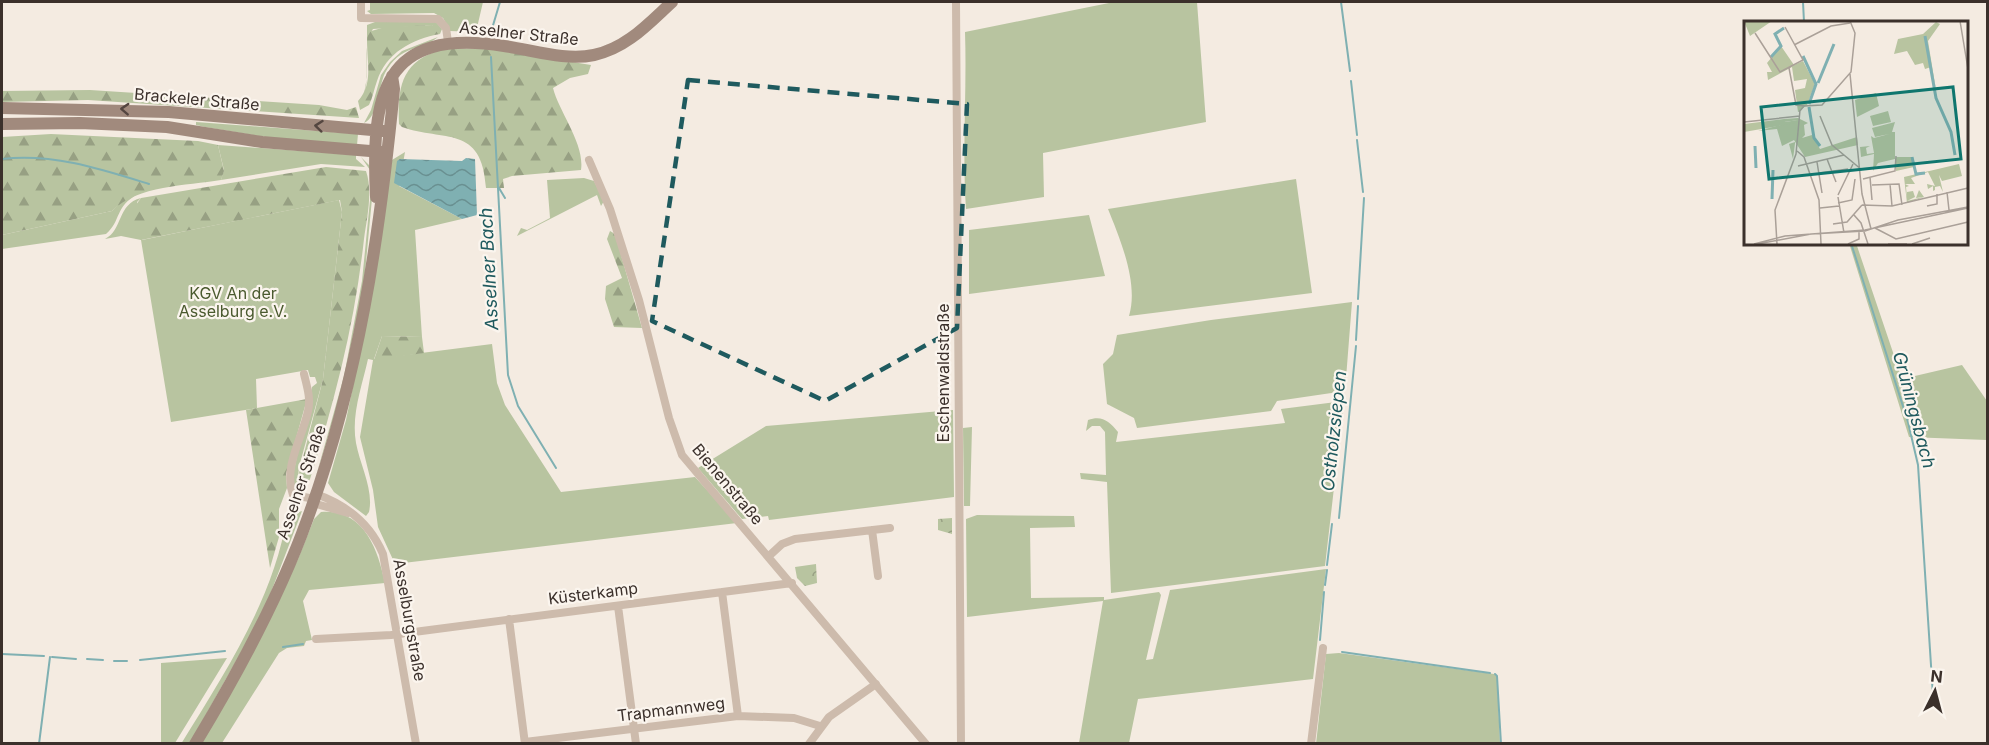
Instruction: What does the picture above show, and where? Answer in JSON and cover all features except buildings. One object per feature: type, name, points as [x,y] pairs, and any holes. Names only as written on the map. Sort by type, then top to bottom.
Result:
[{"type":"main road","name":"Asselner Straße","points":[[195,744],[249,650],[282,582],[315,499],[352,368],[379,210],[384,131],[382,98],[392,76],[412,56],[427,47],[448,42],[472,41],[565,56],[597,54],[628,41],[672,2]]},
{"type":"main road","name":"Brackeler Straße","points":[[2,108],[169,112],[384,131]]},
{"type":"main road","name":"Brackeler Straße","points":[[2,124],[80,123],[167,127],[262,142],[382,152]]},
{"type":"street","points":[[361,2],[361,18],[438,19],[446,28],[448,42]]},
{"type":"street","name":"Eschenwaldstraße","points":[[957,2],[961,744]]},
{"type":"street","name":"Bienenstraße","points":[[589,160],[614,219],[639,300],[669,418],[682,455],[926,744]]},
{"type":"street","name":"Asselburgstraße","points":[[304,374],[309,394],[308,410],[289,480],[293,495],[315,499],[352,514],[368,527],[383,554],[416,744]]},
{"type":"street","points":[[769,556],[782,544],[795,539],[890,528]]},
{"type":"street","points":[[872,530],[878,576]]},
{"type":"street","name":"Küsterkamp","points":[[316,639],[398,634],[792,583]]},
{"type":"street","points":[[722,591],[738,716]]},
{"type":"street","points":[[618,606],[636,744]]},
{"type":"street","points":[[509,619],[525,743]]},
{"type":"street","points":[[1311,744],[1323,648]]},
{"type":"street","points":[[809,744],[820,726],[840,708],[876,684]]},
{"type":"street","name":"Trapmannweg","points":[[525,743],[738,716],[794,718],[820,726]]},
{"type":"highlighted area","points":[[688,80],[967,104],[957,328],[825,401],[652,321]]},
{"type":"green space","points":[[370,2],[483,2],[476,32],[450,31],[443,18],[434,13],[371,14],[367,11],[370,10]]},
{"type":"green space","points":[[1114,2],[1197,2],[1206,122],[1043,153],[1044,197],[966,209],[965,32]]},
{"type":"green space","points":[[435,21],[442,29],[440,34],[432,25],[373,29],[369,36],[367,49],[367,25],[375,22]]},
{"type":"green space","points":[[432,25],[437,27],[440,34],[410,44],[394,55],[381,71],[369,105],[360,110],[358,101],[367,85],[368,76],[368,32],[385,27]]},
{"type":"green space","points":[[438,37],[404,53],[391,64],[385,73],[373,114],[364,123],[371,110],[381,75],[390,62],[402,51]]},
{"type":"green space","points":[[447,48],[492,49],[591,65],[588,74],[570,78],[553,88],[579,150],[581,170],[512,176],[503,179],[504,188],[486,188],[483,168],[477,154],[469,145],[458,139],[402,127],[399,124],[399,109],[402,84],[406,74],[421,59]]},
{"type":"green space","points":[[90,90],[319,105],[347,110],[356,107],[359,118],[88,100],[2,102],[2,91]]},
{"type":"green space","points":[[196,122],[358,134],[357,145],[265,137],[205,127],[196,125]]},
{"type":"green space","points":[[51,134],[198,141],[218,145],[224,171],[221,180],[149,191],[123,202],[112,211],[2,235],[2,137]]},
{"type":"green space","points":[[218,145],[356,155],[356,159],[365,167],[321,164],[221,180],[224,170]]},
{"type":"green space","points":[[405,152],[399,186],[462,219],[415,230],[422,337],[382,336],[374,359],[492,344],[497,383],[505,405],[561,492],[695,477],[737,523],[395,564],[378,527],[373,490],[360,437],[373,360],[368,359],[355,422],[356,443],[370,495],[369,512],[366,516],[334,492],[328,483],[346,420],[360,352],[392,160]]},
{"type":"green space","points":[[361,157],[371,167],[373,188],[364,283],[341,394],[315,480],[344,376],[362,281],[371,190],[370,170]]},
{"type":"green space","points":[[326,167],[366,171],[369,196],[350,331],[328,420],[310,479],[298,477],[323,379],[342,212],[340,200],[141,240],[127,217],[141,198]]},
{"type":"green space","points":[[584,178],[594,181],[604,201],[601,206],[597,195],[517,236],[521,228],[527,230],[550,218],[547,180]]},
{"type":"green space","points":[[1296,179],[1312,293],[1129,316],[1132,290],[1130,276],[1123,247],[1108,209]]},
{"type":"green space","points":[[138,194],[125,204],[106,234],[2,249],[2,235],[112,211],[123,200]]},
{"type":"green space","name":"KGV An der Asselburg e.V.","points":[[141,198],[137,202],[142,240],[339,200],[342,212],[323,379],[299,467],[298,477],[310,479],[305,488],[293,487],[291,484],[312,387],[317,383],[315,377],[310,377],[308,370],[256,379],[257,408],[171,422],[141,240],[121,236],[105,239],[115,230],[128,206]]},
{"type":"green space","points":[[1089,215],[1105,276],[969,294],[969,230]]},
{"type":"green space","points":[[610,231],[615,234],[642,328],[614,327],[605,299],[606,286],[622,278],[607,239]]},
{"type":"green space","points":[[1849,244],[1856,244],[1902,379],[1962,365],[1987,401],[1987,440],[1909,437]]},
{"type":"green space","points":[[1352,302],[1345,391],[1277,401],[1271,411],[1137,428],[1134,418],[1107,404],[1103,364],[1113,354],[1117,335]]},
{"type":"green space","points":[[382,336],[422,337],[424,353],[374,360]]},
{"type":"green space","points":[[307,399],[286,474],[287,488],[279,509],[279,537],[270,568],[246,410]]},
{"type":"green space","points":[[1344,401],[1325,566],[1111,593],[1107,482],[1081,479],[1080,473],[1106,475],[1105,432],[1100,426],[1092,426],[1086,431],[1088,420],[1097,418],[1108,422],[1118,432],[1116,442],[1285,423],[1281,409]]},
{"type":"green space","points":[[953,410],[954,497],[769,520],[768,516],[742,519],[698,468],[766,426]]},
{"type":"green space","points":[[972,427],[970,506],[964,506],[963,428]]},
{"type":"green space","points":[[302,511],[263,613],[190,743],[181,744],[230,663],[259,606],[271,577],[287,516]]},
{"type":"green space","points":[[321,512],[336,513],[358,524],[373,545],[385,583],[309,590],[303,601],[312,640],[306,641],[304,646],[287,648],[279,653],[222,743],[200,744],[298,559],[314,519]]},
{"type":"green space","points":[[977,515],[1074,516],[1075,527],[1030,528],[1031,598],[1104,597],[1104,600],[1159,592],[1161,595],[1146,660],[1153,659],[1170,590],[1326,569],[1313,679],[1138,699],[1129,743],[1079,743],[1103,601],[967,617],[966,519]]},
{"type":"green space","points":[[952,518],[952,534],[938,530],[938,519]]},
{"type":"green space","points":[[816,564],[817,583],[805,586],[797,578],[795,567]]},
{"type":"green space","points":[[1339,653],[1494,674],[1497,677],[1500,743],[1316,744],[1326,654]]},
{"type":"green space","points":[[227,658],[175,743],[161,743],[161,663]]},
{"type":"water","points":[[466,158],[475,159],[477,215],[462,219],[394,183],[397,161],[400,159],[462,161]]},
{"type":"waterway","points":[[491,32],[500,2]]},
{"type":"waterway","name":"Ostholzsiepen","points":[[1341,2],[1350,71]]},
{"type":"waterway","name":"Grüningsbach","points":[[1803,2],[1804,21]]},
{"type":"waterway","name":"Asselner Bach","points":[[491,57],[508,375],[518,406],[556,468]]},
{"type":"waterway","name":"Ostholzsiepen","points":[[1351,81],[1357,135]]},
{"type":"waterway","name":"Ostholzsiepen","points":[[1357,140],[1363,192]]},
{"type":"waterway","points":[[2,159],[58,160],[149,184]]},
{"type":"waterway","name":"Asselner Bach","points":[[499,188],[505,198]]},
{"type":"waterway","name":"Ostholzsiepen","points":[[1358,299],[1364,198]]},
{"type":"waterway","name":"Grüningsbach","points":[[1851,244],[1908,422],[1918,465],[1933,696]]},
{"type":"waterway","name":"Ostholzsiepen","points":[[1356,340],[1358,306]]},
{"type":"waterway","name":"Ostholzsiepen","points":[[1339,518],[1356,346]]},
{"type":"waterway","name":"Ostholzsiepen","points":[[1327,565],[1332,524]]},
{"type":"waterway","name":"Ostholzsiepen","points":[[1325,585],[1327,570]]},
{"type":"waterway","name":"Ostholzsiepen","points":[[1320,640],[1324,592]]},
{"type":"waterway","points":[[283,647],[303,644]]},
{"type":"waterway","points":[[140,660],[225,651]]},
{"type":"waterway","name":"Ostholzsiepen","points":[[1342,652],[1490,673]]},
{"type":"waterway","points":[[2,654],[44,656]]},
{"type":"waterway","points":[[39,744],[50,657]]},
{"type":"waterway","points":[[52,657],[76,659]]},
{"type":"waterway","points":[[87,659],[103,660]]},
{"type":"waterway","points":[[114,661],[127,661]]},
{"type":"waterway","name":"Ostholzsiepen","points":[[1495,674],[1497,676],[1501,744]]}]
